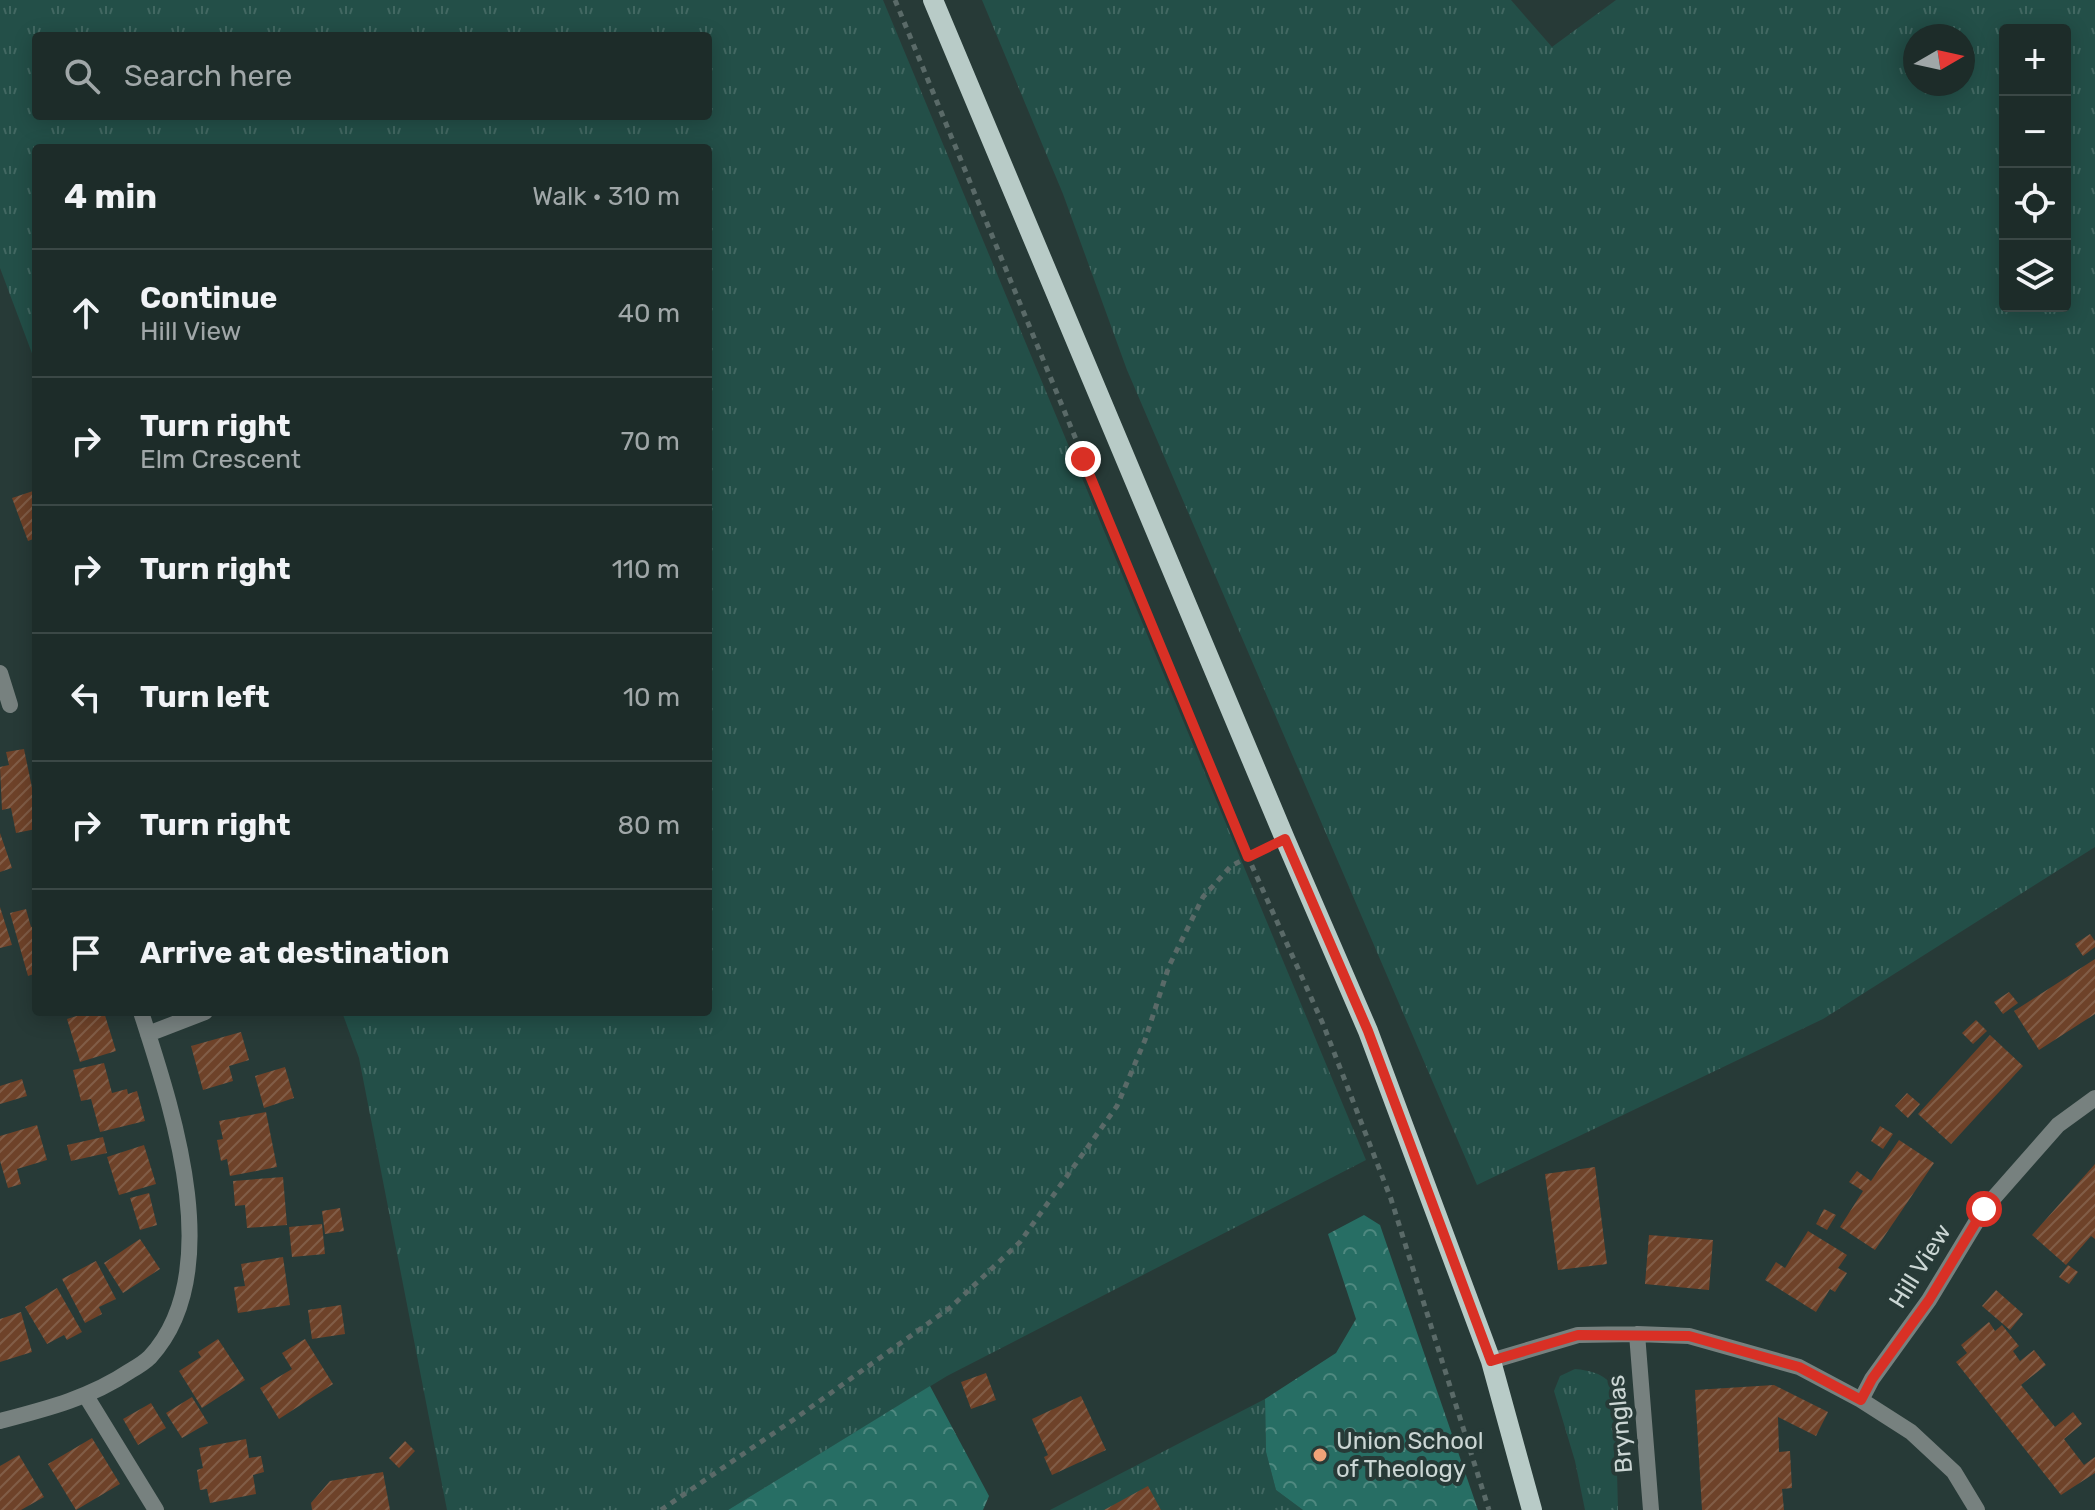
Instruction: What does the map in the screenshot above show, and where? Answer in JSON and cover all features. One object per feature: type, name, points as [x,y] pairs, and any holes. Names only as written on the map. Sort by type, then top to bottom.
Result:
[{"type":"main road","points":[[933,0],[1368,1031],[1491,1361],[1532,1510]]},
{"type":"street","points":[[0,673],[10,705]]},
{"type":"street","points":[[0,1421],[86,1396],[117,1380],[150,1358],[181,1306],[190,1251],[184,1162],[142,1016]]},
{"type":"street","points":[[148,1034],[195,1016]]},
{"type":"street","name":"Hill View","points":[[1861,1400],[1872,1379],[1929,1300],[1984,1209],[2058,1125],[2095,1098]]},
{"type":"street","points":[[1491,1361],[1578,1335],[1637,1334],[1689,1336],[1799,1367],[1861,1400],[1911,1432],[1954,1472],[1977,1510]]},
{"type":"street","name":"Brynglas","points":[[1637,1334],[1651,1510]]},
{"type":"street","points":[[86,1396],[156,1510]]},
{"type":"path","points":[[895,0],[1248,857],[1323,1024],[1391,1199],[1489,1510]]},
{"type":"path","points":[[661,1510],[951,1307],[1020,1242],[1117,1106],[1145,1040],[1169,966],[1203,897],[1231,866],[1285,839]]},
{"type":"green space","points":[[0,0],[883,0],[1366,1160],[947,1376],[728,1510],[447,1510],[359,1058],[343,1016],[712,1016],[712,144],[32,144],[32,353],[0,268]]},
{"type":"green space","points":[[982,0],[1511,0],[1552,47],[1616,0],[2095,0],[2095,847],[1823,1019],[1477,1185],[1127,370],[1063,194]]},
{"type":"green space","name":"Union School of Theology","points":[[1364,1215],[1380,1225],[1478,1510],[1303,1510],[1276,1490],[1266,1452],[1265,1399],[1336,1353],[1356,1319],[1328,1234]]},
{"type":"green space","points":[[1575,1369],[1594,1372],[1606,1379],[1625,1406],[1616,1434],[1618,1510],[1585,1510],[1575,1461],[1554,1391],[1560,1376]]},
{"type":"green space","points":[[930,1386],[989,1496],[983,1510],[728,1510]]},
{"type":"green space","points":[[1265,1399],[1266,1452],[1276,1490],[1303,1510],[1050,1510]]},
{"type":"building","points":[[32,491],[32,540],[28,541],[12,498]]},
{"type":"building","points":[[24,749],[32,788],[32,830],[16,833],[11,808],[2,810],[0,767],[9,765],[6,752]]},
{"type":"building","points":[[0,833],[12,868],[0,872]]},
{"type":"building","points":[[0,907],[12,945],[0,948]]},
{"type":"building","points":[[26,909],[32,927],[32,974],[28,976],[10,913]]},
{"type":"building","points":[[2090,934],[2095,947],[2083,956],[2075,944]]},
{"type":"building","points":[[2095,959],[2095,1014],[2039,1050],[2014,1011]]},
{"type":"building","points":[[2009,992],[2018,1003],[2003,1014],[1994,1002]]},
{"type":"building","points":[[105,1016],[116,1051],[80,1062],[67,1019]]},
{"type":"building","points":[[1976,1020],[1987,1031],[1973,1044],[1962,1033]]},
{"type":"building","points":[[241,1032],[249,1060],[229,1066],[233,1081],[203,1090],[191,1046]]},
{"type":"building","points":[[1990,1035],[2023,1066],[1951,1144],[1918,1114]]},
{"type":"building","points":[[104,1063],[112,1093],[127,1089],[128,1094],[137,1091],[145,1121],[100,1132],[91,1099],[81,1101],[73,1070]]},
{"type":"building","points":[[285,1067],[294,1098],[264,1108],[255,1076]]},
{"type":"building","points":[[22,1079],[27,1096],[0,1104],[0,1086]]},
{"type":"building","points":[[1907,1093],[1920,1104],[1908,1118],[1895,1106]]},
{"type":"building","points":[[266,1112],[277,1167],[230,1176],[227,1159],[221,1161],[217,1140],[223,1139],[219,1121]]},
{"type":"building","points":[[37,1125],[47,1160],[17,1169],[21,1184],[8,1188],[0,1161],[0,1136]]},
{"type":"building","points":[[1880,1126],[1893,1134],[1883,1149],[1871,1141]]},
{"type":"building","points":[[103,1137],[107,1153],[71,1161],[67,1145]]},
{"type":"building","points":[[1899,1140],[1934,1163],[1875,1250],[1840,1227],[1863,1191],[1849,1182],[1857,1171],[1871,1181]]},
{"type":"building","points":[[144,1145],[156,1184],[119,1195],[107,1157]]},
{"type":"building","points":[[2095,1164],[2095,1239],[2091,1236],[2066,1265],[2032,1235]]},
{"type":"building","points":[[1595,1167],[1607,1264],[1558,1270],[1545,1174]]},
{"type":"building","points":[[283,1177],[287,1225],[247,1228],[245,1205],[235,1206],[233,1181]]},
{"type":"building","points":[[149,1193],[157,1225],[140,1230],[130,1198]]},
{"type":"building","points":[[340,1208],[344,1231],[325,1234],[322,1211]]},
{"type":"building","points":[[1824,1209],[1836,1215],[1827,1230],[1816,1224]]},
{"type":"building","points":[[322,1224],[325,1254],[292,1257],[289,1227]]},
{"type":"building","points":[[1808,1231],[1847,1255],[1838,1268],[1847,1273],[1835,1292],[1830,1289],[1816,1312],[1765,1280],[1776,1262],[1785,1268]]},
{"type":"building","points":[[1649,1235],[1713,1240],[1709,1290],[1645,1284]]},
{"type":"building","points":[[140,1239],[160,1269],[123,1293],[104,1263]]},
{"type":"building","points":[[283,1257],[290,1305],[238,1313],[234,1287],[245,1286],[241,1264]]},
{"type":"building","points":[[96,1261],[116,1299],[99,1307],[102,1314],[85,1323],[62,1279]]},
{"type":"building","points":[[2068,1265],[2078,1272],[2069,1284],[2059,1277]]},
{"type":"building","points":[[57,1288],[82,1332],[67,1340],[64,1335],[47,1344],[25,1307]]},
{"type":"building","points":[[1996,1290],[2023,1314],[2010,1330],[1982,1306]]},
{"type":"building","points":[[341,1305],[345,1334],[312,1339],[308,1310]]},
{"type":"building","points":[[21,1312],[32,1352],[0,1362],[0,1319]]},
{"type":"building","points":[[1989,1322],[1995,1331],[2002,1325],[2019,1346],[2013,1351],[2020,1361],[2034,1350],[2046,1365],[2021,1385],[2055,1427],[2073,1412],[2082,1424],[2064,1439],[2084,1465],[2095,1457],[2095,1473],[2061,1495],[1956,1362],[1967,1353],[1961,1345]]},
{"type":"building","points":[[218,1339],[245,1380],[202,1408],[179,1371],[201,1357],[198,1352]]},
{"type":"building","points":[[305,1339],[333,1384],[279,1419],[260,1388],[292,1369],[282,1353]]},
{"type":"building","points":[[986,1373],[996,1400],[971,1409],[961,1382]]},
{"type":"building","points":[[1774,1385],[1828,1412],[1816,1436],[1778,1417],[1779,1452],[1790,1451],[1792,1488],[1782,1489],[1784,1510],[1702,1510],[1695,1390]]},
{"type":"building","points":[[1081,1396],[1106,1450],[1052,1475],[1044,1457],[1048,1455],[1032,1419]]},
{"type":"building","points":[[192,1397],[208,1423],[182,1438],[166,1413]]},
{"type":"building","points":[[151,1403],[166,1428],[138,1445],[123,1419]]},
{"type":"building","points":[[92,1438],[120,1484],[76,1510],[48,1464]]},
{"type":"building","points":[[246,1439],[249,1458],[261,1456],[264,1472],[253,1475],[256,1494],[210,1503],[207,1489],[200,1490],[197,1470],[203,1468],[199,1448]]},
{"type":"building","points":[[405,1441],[415,1451],[399,1468],[389,1458]]},
{"type":"building","points":[[19,1455],[44,1497],[21,1510],[0,1510],[0,1466]]},
{"type":"building","points":[[383,1472],[390,1510],[312,1510],[311,1503],[330,1481]]},
{"type":"building","points":[[1148,1486],[1161,1510],[1104,1510]]},
{"type":"place","name":"Union School of Theology","points":[[1320,1455]]},
{"type":"route","points":[[1083,459],[1248,857],[1285,839],[1368,1031],[1491,1361],[1578,1335],[1689,1336],[1799,1367],[1861,1400],[1872,1379],[1929,1300],[1984,1209]]}]
